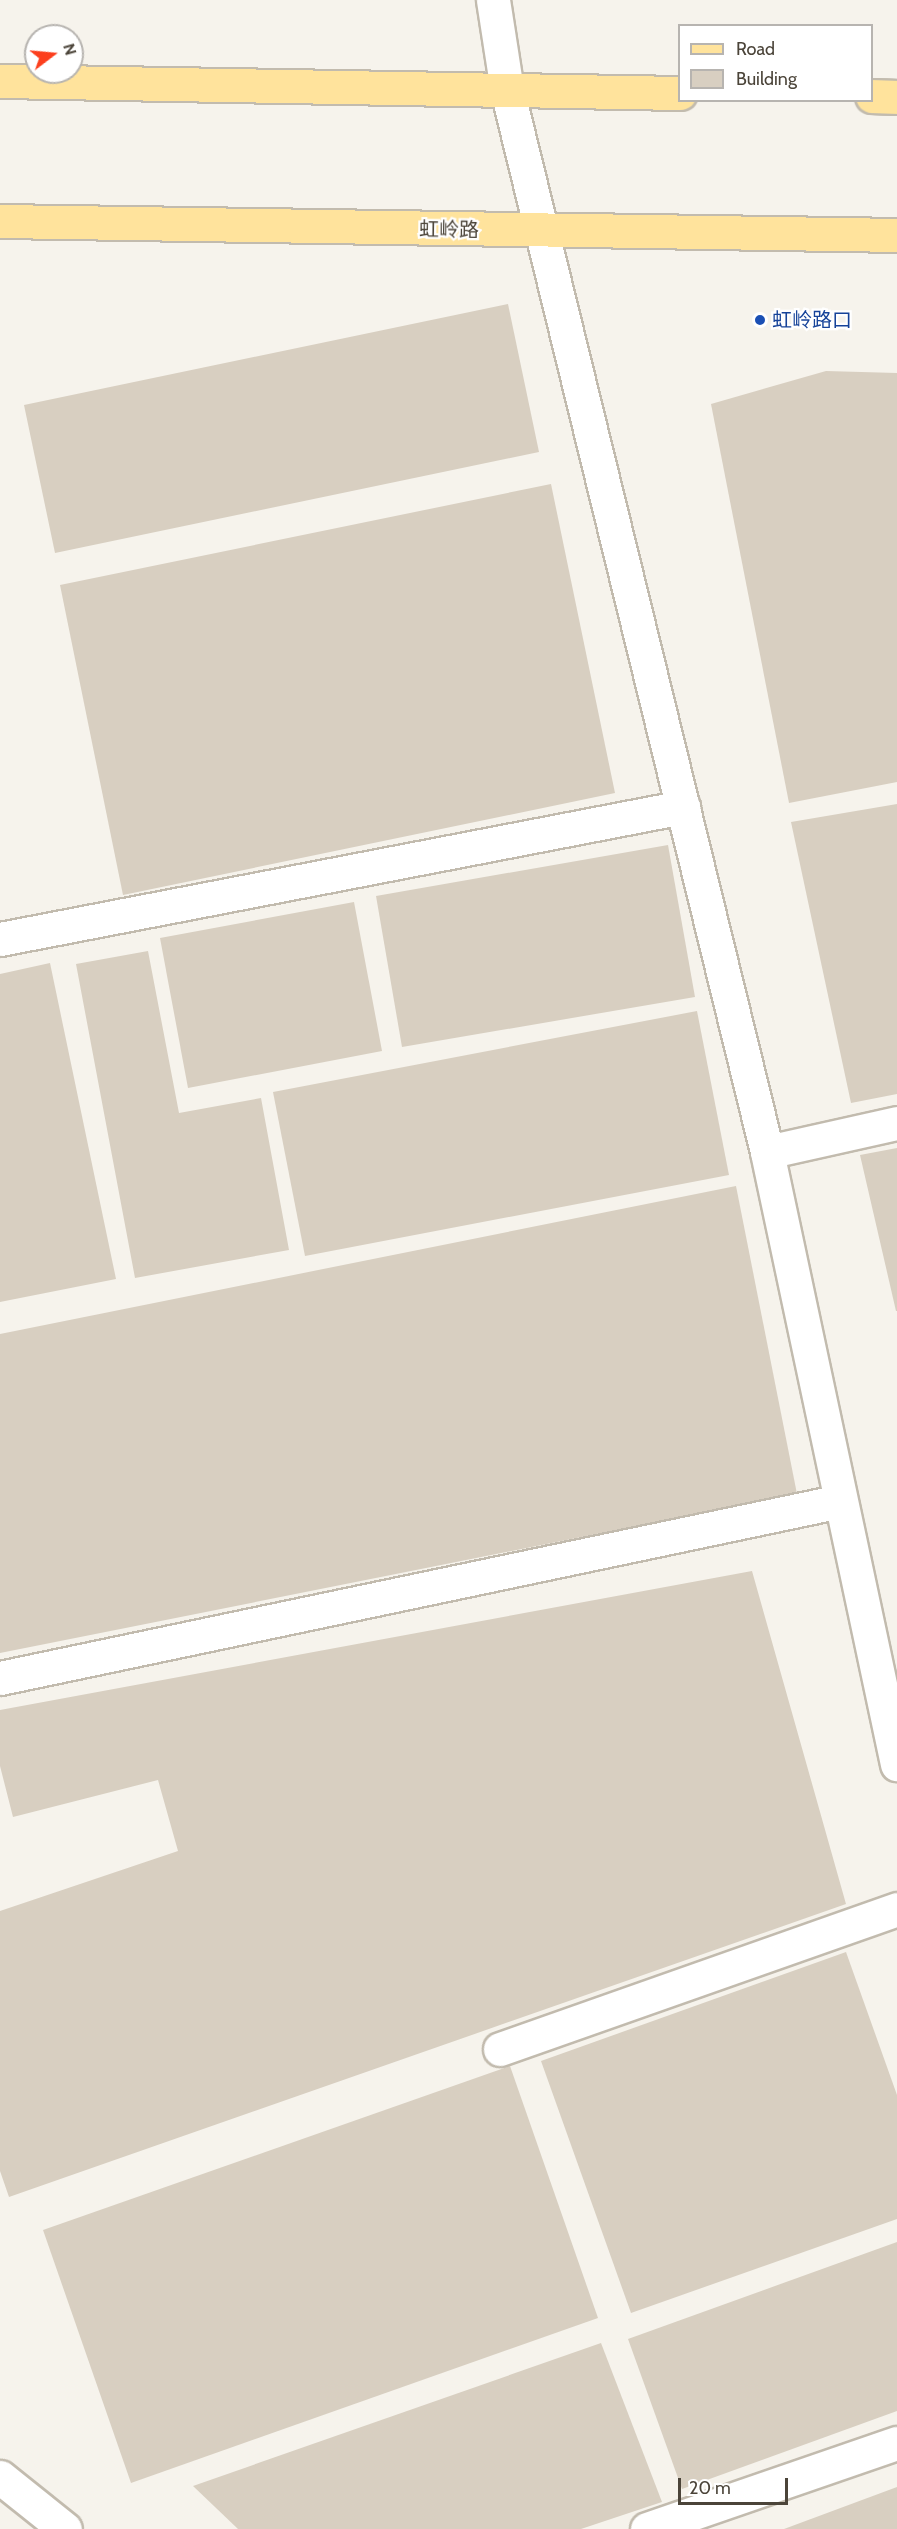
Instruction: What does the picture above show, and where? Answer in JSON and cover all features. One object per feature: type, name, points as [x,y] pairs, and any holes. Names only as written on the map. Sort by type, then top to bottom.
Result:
[{"type":"main road","points":[[0,81],[678,93]]},
{"type":"main road","points":[[873,96],[897,97]]},
{"type":"main road","name":"虹岭路","points":[[0,221],[897,235]]},
{"type":"street","points":[[493,0],[507,90],[767,1152],[897,1764]]},
{"type":"street","points":[[0,939],[683,807]]},
{"type":"street","points":[[767,1152],[897,1123]]},
{"type":"street","points":[[0,1678],[841,1501]]},
{"type":"street","points":[[500,2049],[897,1909]]},
{"type":"street","points":[[647,2529],[897,2443]]},
{"type":"street","points":[[0,2477],[65,2529]]},
{"type":"building","points":[[508,304],[539,452],[55,553],[24,405]]},
{"type":"building","points":[[826,371],[897,373],[897,782],[789,803],[711,404]]},
{"type":"building","points":[[551,484],[615,793],[123,895],[60,585]]},
{"type":"building","points":[[897,804],[897,1094],[851,1103],[791,822]]},
{"type":"building","points":[[668,845],[695,997],[402,1047],[376,896]]},
{"type":"building","points":[[354,902],[382,1051],[188,1088],[160,938]]},
{"type":"building","points":[[148,951],[179,1113],[261,1098],[289,1250],[135,1278],[76,964]]},
{"type":"building","points":[[50,963],[116,1279],[0,1302],[0,974]]},
{"type":"building","points":[[697,1011],[729,1175],[305,1256],[273,1092]]},
{"type":"building","points":[[897,1148],[897,1311],[896,1311],[860,1155]]},
{"type":"building","points":[[736,1186],[797,1494],[0,1653],[0,1334]]},
{"type":"building","points":[[752,1571],[846,1904],[9,2197],[0,2171],[0,1911],[178,1851],[158,1780],[13,1817],[0,1766],[0,1710]]},
{"type":"building","points":[[846,1952],[897,2095],[897,2219],[631,2313],[541,2061]]},
{"type":"building","points":[[510,2066],[598,2318],[131,2483],[43,2230]]},
{"type":"building","points":[[897,2242],[897,2411],[682,2489],[628,2339]]},
{"type":"building","points":[[601,2343],[662,2502],[581,2529],[238,2529],[193,2486]]},
{"type":"building","points":[[897,2487],[897,2529],[784,2529]]},
{"type":"place","name":"虹岭路口","points":[[760,320]]}]
